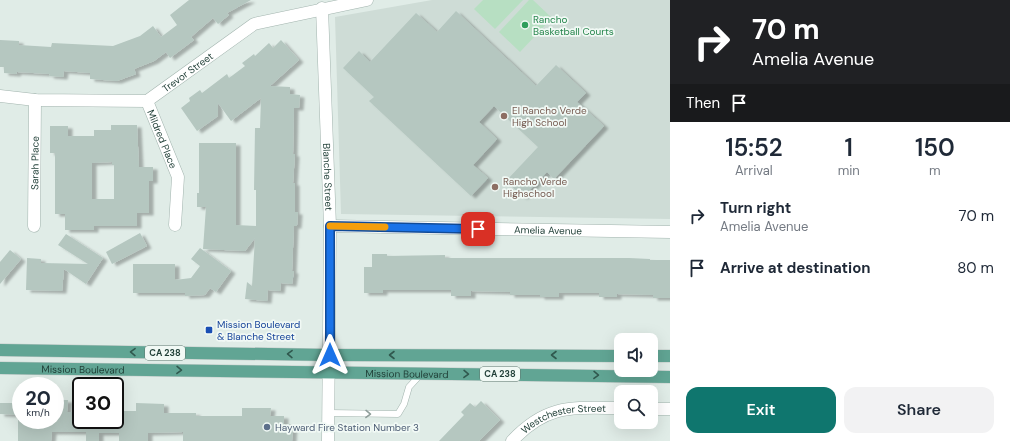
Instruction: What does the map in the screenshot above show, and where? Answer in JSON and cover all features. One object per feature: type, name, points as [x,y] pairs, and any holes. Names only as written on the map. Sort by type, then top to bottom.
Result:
[{"type":"main road","name":"Mission Boulevard","points":[[0,350],[330,355],[614,356]]},
{"type":"main road","points":[[658,356],[670,356]]},
{"type":"main road","name":"Mission Boulevard","points":[[0,368],[670,376]]},
{"type":"street","name":"Trevor Street","points":[[147,101],[254,24],[322,8],[367,0]]},
{"type":"street","name":"Blanche Street","points":[[322,8],[330,226],[328,441]]},
{"type":"street","points":[[0,96],[35,100],[147,101]]},
{"type":"street","name":"Sarah Place","points":[[34,226],[35,100]]},
{"type":"street","name":"Mildred Place","points":[[147,101],[178,177],[175,225]]},
{"type":"street","name":"Amelia Avenue","points":[[330,226],[670,232]]},
{"type":"street","name":"Westchester Street","points":[[512,441],[538,418],[556,411],[574,408],[614,408]]},
{"type":"street","points":[[658,409],[670,409]]},
{"type":"lane","points":[[329,413],[398,414],[404,404],[409,387],[422,373]]},
{"type":"shaded area","name":"El Rancho Verde High School","points":[[432,0],[670,0],[670,219],[341,214],[335,17]]},
{"type":"green space","name":"Rancho Basketball Courts","points":[[483,0],[523,0],[495,29],[474,9]]},
{"type":"green space","name":"Rancho Basketball Courts","points":[[529,0],[533,0],[552,18],[520,52],[499,32]]},
{"type":"building","points":[[189,0],[251,0],[227,13],[229,15],[218,24],[213,18],[191,37],[194,40],[170,58],[166,52],[154,61],[134,69],[136,74],[117,81],[90,79],[90,73],[64,71],[63,77],[49,76],[50,74],[17,72],[16,74],[4,73],[4,67],[0,67],[0,40],[19,41],[19,45],[51,47],[52,43],[113,46],[140,36],[153,26],[161,37],[177,25],[170,15]]},
{"type":"building","points":[[456,11],[536,86],[556,65],[586,93],[577,102],[604,126],[554,179],[547,172],[523,197],[506,181],[538,147],[494,106],[479,122],[497,139],[473,165],[488,178],[471,196],[369,101],[374,97],[343,68],[359,51],[370,62],[416,13],[437,32]]},
{"type":"building","points":[[281,40],[299,60],[270,86],[290,87],[290,94],[300,95],[299,108],[294,108],[293,154],[295,154],[293,183],[295,183],[295,212],[298,212],[297,226],[294,226],[292,271],[294,271],[292,284],[281,283],[280,291],[268,290],[267,301],[245,299],[247,282],[252,286],[255,238],[245,251],[203,249],[206,207],[197,207],[197,193],[199,193],[199,143],[236,143],[236,225],[256,226],[256,190],[254,190],[255,128],[260,128],[261,98],[231,121],[218,103],[218,116],[197,131],[181,108],[190,101],[189,98],[200,90],[202,93],[227,74],[229,78],[245,66],[242,63],[254,54],[255,56],[269,43],[273,48]]},
{"type":"building","points":[[111,125],[137,125],[139,167],[153,167],[153,181],[149,181],[149,213],[137,213],[137,226],[94,226],[94,230],[65,230],[65,214],[55,214],[55,153],[50,153],[50,126],[68,126],[68,136],[94,136],[94,130],[111,130]],"holes":[[[112,162],[112,165],[114,165],[114,199],[92,199],[92,163]]]},
{"type":"building","points":[[140,233],[147,246],[112,264],[106,252]]},
{"type":"building","points":[[66,234],[103,258],[86,284],[64,269],[62,291],[26,290],[27,258],[41,259],[41,263],[88,264],[58,245]]},
{"type":"building","points":[[200,248],[231,271],[216,292],[210,288],[205,295],[185,296],[185,293],[133,293],[133,264],[175,264],[175,280],[191,278],[200,266],[191,259]]},
{"type":"building","points":[[10,250],[21,259],[0,284],[0,262]]},
{"type":"building","points":[[372,254],[387,254],[387,256],[445,255],[445,258],[629,258],[670,260],[670,298],[653,298],[653,295],[617,294],[617,297],[599,297],[599,293],[559,293],[559,297],[540,297],[540,295],[510,295],[510,292],[471,291],[471,296],[451,296],[451,290],[383,290],[383,293],[364,293],[364,267],[372,267]]},
{"type":"building","points":[[64,400],[68,400],[67,412],[72,412],[72,429],[124,429],[124,411],[136,411],[136,403],[164,404],[164,413],[196,413],[196,416],[242,416],[242,408],[271,408],[270,416],[284,416],[284,424],[293,424],[292,441],[183,441],[183,432],[148,433],[148,441],[119,441],[119,433],[99,433],[99,441],[86,441],[86,432],[52,432],[51,441],[18,441],[18,429],[64,429]]},
{"type":"building","points":[[481,401],[500,420],[479,441],[439,441],[464,415],[461,412],[470,403],[475,407]]},
{"type":"building","points":[[0,403],[12,403],[12,415],[0,414]]},
{"type":"slow traffic","points":[[330,226],[385,227]]},
{"type":"place","name":"Rancho Basketball Courts","points":[[525,25]]},
{"type":"place","name":"El Rancho Verde High School","points":[[504,116]]},
{"type":"place","name":"Rancho Verde Highschool","points":[[495,187]]},
{"type":"place","name":"Mission Boulevard & Blanche Street","points":[[209,330]]},
{"type":"place","name":"Hayward Fire Station Number 3","points":[[267,427]]},
{"type":"route","points":[[330,355],[330,226],[478,229]]}]
